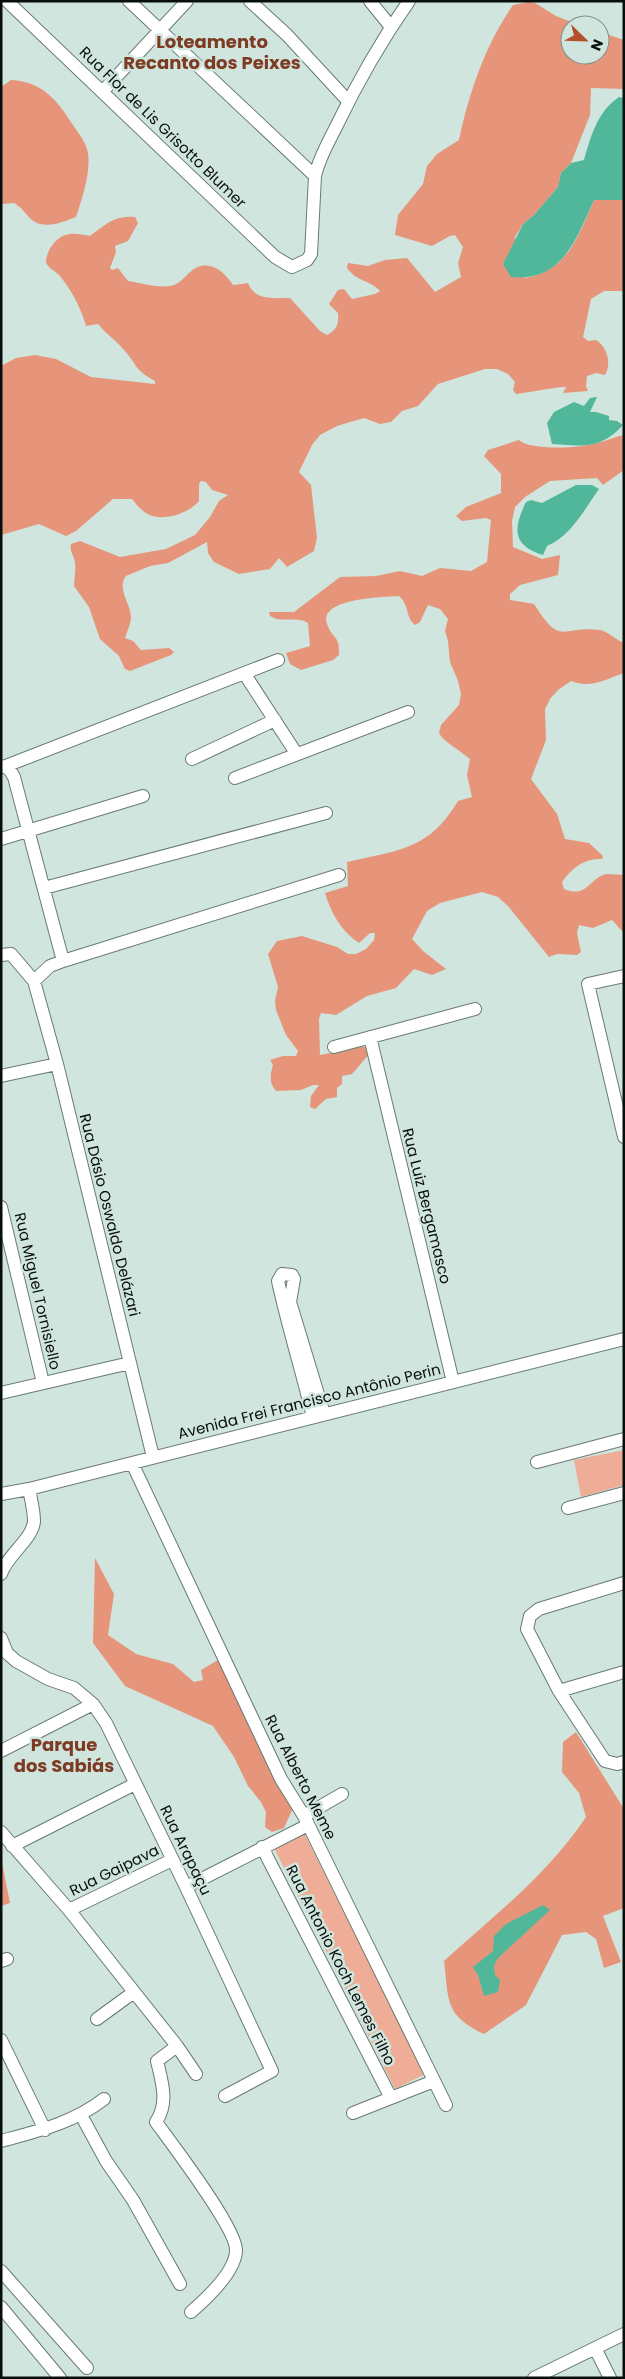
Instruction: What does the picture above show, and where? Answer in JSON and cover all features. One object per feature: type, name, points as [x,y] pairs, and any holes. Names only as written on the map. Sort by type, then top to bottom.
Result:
[{"type":"street","name":"Rua Flor de Lis Grisotto Blumer","points":[[8,1],[275,257],[289,266],[301,264],[309,258],[312,248],[314,176]]},
{"type":"street","points":[[129,1],[314,176]]},
{"type":"street","points":[[103,92],[187,1]]},
{"type":"street","points":[[250,1],[287,35],[348,100]]},
{"type":"street","points":[[370,1],[391,27]]},
{"type":"street","points":[[314,176],[317,163],[348,100],[391,27],[409,1]]},
{"type":"street","points":[[2,766],[278,660]]},
{"type":"street","points":[[244,673],[296,753]]},
{"type":"street","points":[[235,778],[296,753],[408,712]]},
{"type":"street","points":[[192,759],[274,720]]},
{"type":"street","points":[[2,766],[9,769],[14,777],[64,961]]},
{"type":"street","points":[[1,839],[143,796]]},
{"type":"street","points":[[44,888],[326,813]]},
{"type":"street","points":[[2,954],[11,954],[34,981],[50,966],[64,961],[339,875]]},
{"type":"street","points":[[624,976],[588,984],[624,1137]]},
{"type":"street","name":"Rua Dásio Oswaldo Delázari","points":[[34,981],[57,1064],[153,1457]]},
{"type":"street","points":[[334,1047],[475,1009]]},
{"type":"street","name":"Rua Luiz Bergamasco","points":[[370,1037],[453,1382]]},
{"type":"street","points":[[1,1076],[57,1064]]},
{"type":"street","name":"Rua Miguel Tornisiello","points":[[1,1206],[43,1383]]},
{"type":"street","points":[[282,1274],[292,1275],[294,1279],[290,1302],[318,1415],[286,1317],[278,1281],[282,1274]]},
{"type":"street","name":"Avenida Frei Francisco Antônio Perin","points":[[1,1494],[30,1489],[624,1339]]},
{"type":"street","points":[[1,1393],[130,1363]]},
{"type":"street","points":[[538,1462],[624,1439]]},
{"type":"street","name":"Rua Alberto Meme","points":[[132,1463],[281,1779],[306,1820],[446,2105]]},
{"type":"street","points":[[1,1574],[8,1558],[31,1531],[34,1522],[30,1489]]},
{"type":"street","points":[[568,1508],[624,1493]]},
{"type":"street","points":[[620,1763],[605,1761],[559,1691],[527,1629],[530,1616],[539,1608],[624,1583]]},
{"type":"street","name":"Rua Arapaçu","points":[[1,1638],[4,1654],[48,1679],[74,1688],[94,1704],[106,1723],[186,1887],[272,2071],[224,2096]]},
{"type":"street","points":[[559,1691],[624,1672]]},
{"type":"street","points":[[1,1750],[94,1704]]},
{"type":"street","points":[[12,1846],[135,1784]]},
{"type":"street","points":[[186,1887],[262,1847],[306,1820],[342,1794]]},
{"type":"street","points":[[1,1832],[69,1910],[177,2046],[196,2074]]},
{"type":"street","name":"Rua Antonio Koch Lemes Filho","points":[[262,1847],[391,2098]]},
{"type":"street","name":"Rua Gaipava","points":[[69,1910],[172,1860]]},
{"type":"street","points":[[96,2019],[134,1992]]},
{"type":"street","points":[[1,2040],[45,2130]]},
{"type":"street","points":[[177,2046],[157,2061],[164,2089],[162,2113],[156,2122],[215,2206],[235,2242],[236,2252],[226,2275],[209,2296],[191,2312]]},
{"type":"street","points":[[353,2112],[434,2081]]},
{"type":"street","points":[[1,2141],[45,2130],[81,2115],[104,2100]]},
{"type":"street","points":[[81,2115],[106,2160],[133,2200],[180,2284]]},
{"type":"street","points":[[1,2271],[86,2368]]},
{"type":"street","points":[[1,2307],[60,2378]]},
{"type":"street","points":[[534,2378],[624,2334]]},
{"type":"street","points":[[595,2348],[610,2378]]},
{"type":"shaded area","points":[[529,2],[535,3],[560,18],[560,65],[610,65],[610,35],[624,40],[624,89],[591,88],[590,115],[571,163],[561,173],[558,187],[534,215],[523,224],[515,237],[525,278],[540,274],[562,260],[570,250],[594,200],[624,200],[624,291],[604,291],[591,299],[583,337],[588,341],[596,340],[606,351],[608,365],[605,375],[596,373],[587,376],[586,386],[588,391],[563,393],[566,387],[563,387],[516,394],[513,390],[515,382],[508,374],[497,369],[485,369],[438,384],[418,406],[402,411],[391,422],[380,424],[364,418],[337,426],[320,435],[312,445],[299,472],[311,485],[317,538],[314,551],[287,567],[279,558],[270,569],[239,574],[214,562],[208,553],[207,542],[168,563],[150,566],[126,576],[123,581],[123,592],[131,619],[125,638],[133,641],[141,650],[169,648],[174,652],[171,655],[130,671],[125,669],[119,656],[100,639],[89,607],[74,586],[75,561],[71,544],[80,541],[120,557],[166,549],[195,535],[210,517],[219,501],[228,495],[212,490],[206,482],[201,481],[199,484],[199,501],[188,510],[174,516],[152,516],[142,510],[132,499],[113,499],[76,531],[66,536],[39,524],[1,535],[1,366],[16,358],[35,355],[56,359],[91,377],[155,384],[155,381],[139,370],[121,346],[98,324],[86,326],[79,306],[68,288],[60,276],[46,263],[50,248],[65,235],[90,236],[116,219],[135,217],[138,223],[128,241],[115,246],[116,252],[110,268],[112,270],[118,268],[128,281],[154,286],[170,286],[178,283],[198,267],[214,267],[223,273],[233,285],[248,283],[251,289],[260,296],[290,298],[320,331],[327,335],[335,329],[338,323],[338,313],[329,304],[338,290],[344,289],[352,299],[375,294],[380,291],[351,273],[347,268],[348,263],[368,266],[385,260],[407,258],[435,292],[461,277],[458,263],[463,247],[455,235],[432,246],[395,235],[398,215],[423,184],[427,166],[437,154],[459,140],[479,70],[494,36],[513,5]]},
{"type":"shaded area","points":[[11,80],[32,84],[55,100],[86,145],[89,160],[88,168],[76,217],[48,225],[32,220],[14,203],[1,204],[1,87]]},
{"type":"shaded area","points":[[619,97],[624,98],[624,200],[594,200],[574,243],[555,265],[543,273],[529,277],[511,277],[503,264],[523,224],[534,215],[558,187],[561,173],[571,163],[584,160],[592,133],[600,117],[611,103]]},
{"type":"shaded area","points":[[597,397],[590,412],[609,416],[609,420],[617,421],[623,425],[607,439],[599,443],[590,445],[552,444],[547,423],[554,412],[574,402],[584,406],[590,398]]},
{"type":"shaded area","points":[[624,435],[624,470],[603,485],[597,478],[550,481],[525,497],[515,507],[512,521],[513,547],[542,559],[560,555],[558,575],[520,585],[510,594],[510,600],[534,604],[550,626],[562,632],[587,629],[600,630],[624,643],[624,673],[591,684],[571,681],[558,690],[550,699],[545,709],[546,740],[531,779],[557,814],[565,839],[589,843],[603,856],[602,859],[590,860],[574,868],[562,882],[564,889],[578,891],[601,876],[607,874],[624,875],[624,933],[612,920],[593,928],[579,925],[577,933],[581,952],[577,955],[557,954],[549,957],[508,906],[498,897],[482,892],[440,903],[427,911],[412,939],[423,951],[446,969],[432,975],[414,969],[396,988],[367,996],[336,1015],[321,1013],[319,1019],[320,1055],[370,1047],[370,1053],[352,1074],[342,1076],[342,1084],[337,1088],[337,1097],[326,1099],[315,1109],[310,1107],[311,1096],[319,1085],[313,1085],[301,1090],[276,1091],[271,1082],[273,1065],[270,1060],[283,1056],[296,1056],[298,1051],[286,1035],[276,1010],[275,1001],[278,987],[268,954],[277,941],[302,936],[337,947],[348,954],[356,954],[366,949],[374,940],[375,933],[370,933],[359,943],[347,933],[338,921],[330,908],[325,893],[348,886],[347,862],[397,851],[410,846],[435,830],[458,801],[472,797],[467,775],[470,759],[448,743],[439,733],[441,725],[459,705],[461,694],[450,662],[445,631],[448,619],[440,609],[428,605],[420,622],[415,625],[399,596],[367,598],[342,604],[332,609],[327,615],[327,624],[337,641],[339,655],[333,660],[301,670],[290,664],[286,653],[310,646],[308,623],[299,620],[275,618],[270,616],[269,612],[294,612],[340,577],[376,576],[400,571],[422,576],[440,568],[471,571],[487,562],[491,520],[486,518],[462,521],[456,516],[466,507],[501,493],[501,474],[484,456],[488,450],[519,440],[534,446],[556,448],[590,445]]},
{"type":"shaded area","points":[[576,485],[592,485],[599,489],[576,522],[556,542],[547,546],[543,555],[525,546],[518,535],[517,528],[526,502],[531,500],[542,503]]},
{"type":"shaded area","points":[[624,1450],[624,1485],[581,1497],[574,1460]]},
{"type":"shaded area","points":[[95,1558],[114,1594],[108,1635],[136,1654],[173,1664],[194,1682],[203,1680],[201,1670],[218,1660],[279,1788],[294,1806],[284,1828],[272,1832],[265,1827],[266,1812],[261,1802],[248,1786],[234,1757],[213,1726],[125,1686],[93,1643]]},
{"type":"shaded area","points":[[576,1732],[624,1809],[624,1908],[603,1916],[621,1962],[604,1968],[596,1939],[586,1932],[562,1935],[526,2005],[484,2034],[471,2027],[455,2013],[448,1996],[444,1961],[538,1875],[555,1857],[586,1817],[579,1793],[562,1772],[563,1742]]},
{"type":"shaded area","points":[[304,1833],[425,2074],[395,2089],[274,1848]]},
{"type":"shaded area","points":[[1,1858],[10,1903],[1,1906]]},
{"type":"shaded area","points":[[543,1905],[550,1910],[498,1958],[494,1966],[495,1975],[500,1980],[498,1992],[484,1996],[478,1975],[473,1967],[493,1951],[494,1936],[506,1924]]},
{"type":"district","name":"Loteamento Recanto dos Peixes","points":[[212,51]]},
{"type":"district","name":"Parque dos Sabiás","points":[[64,1754]]}]
